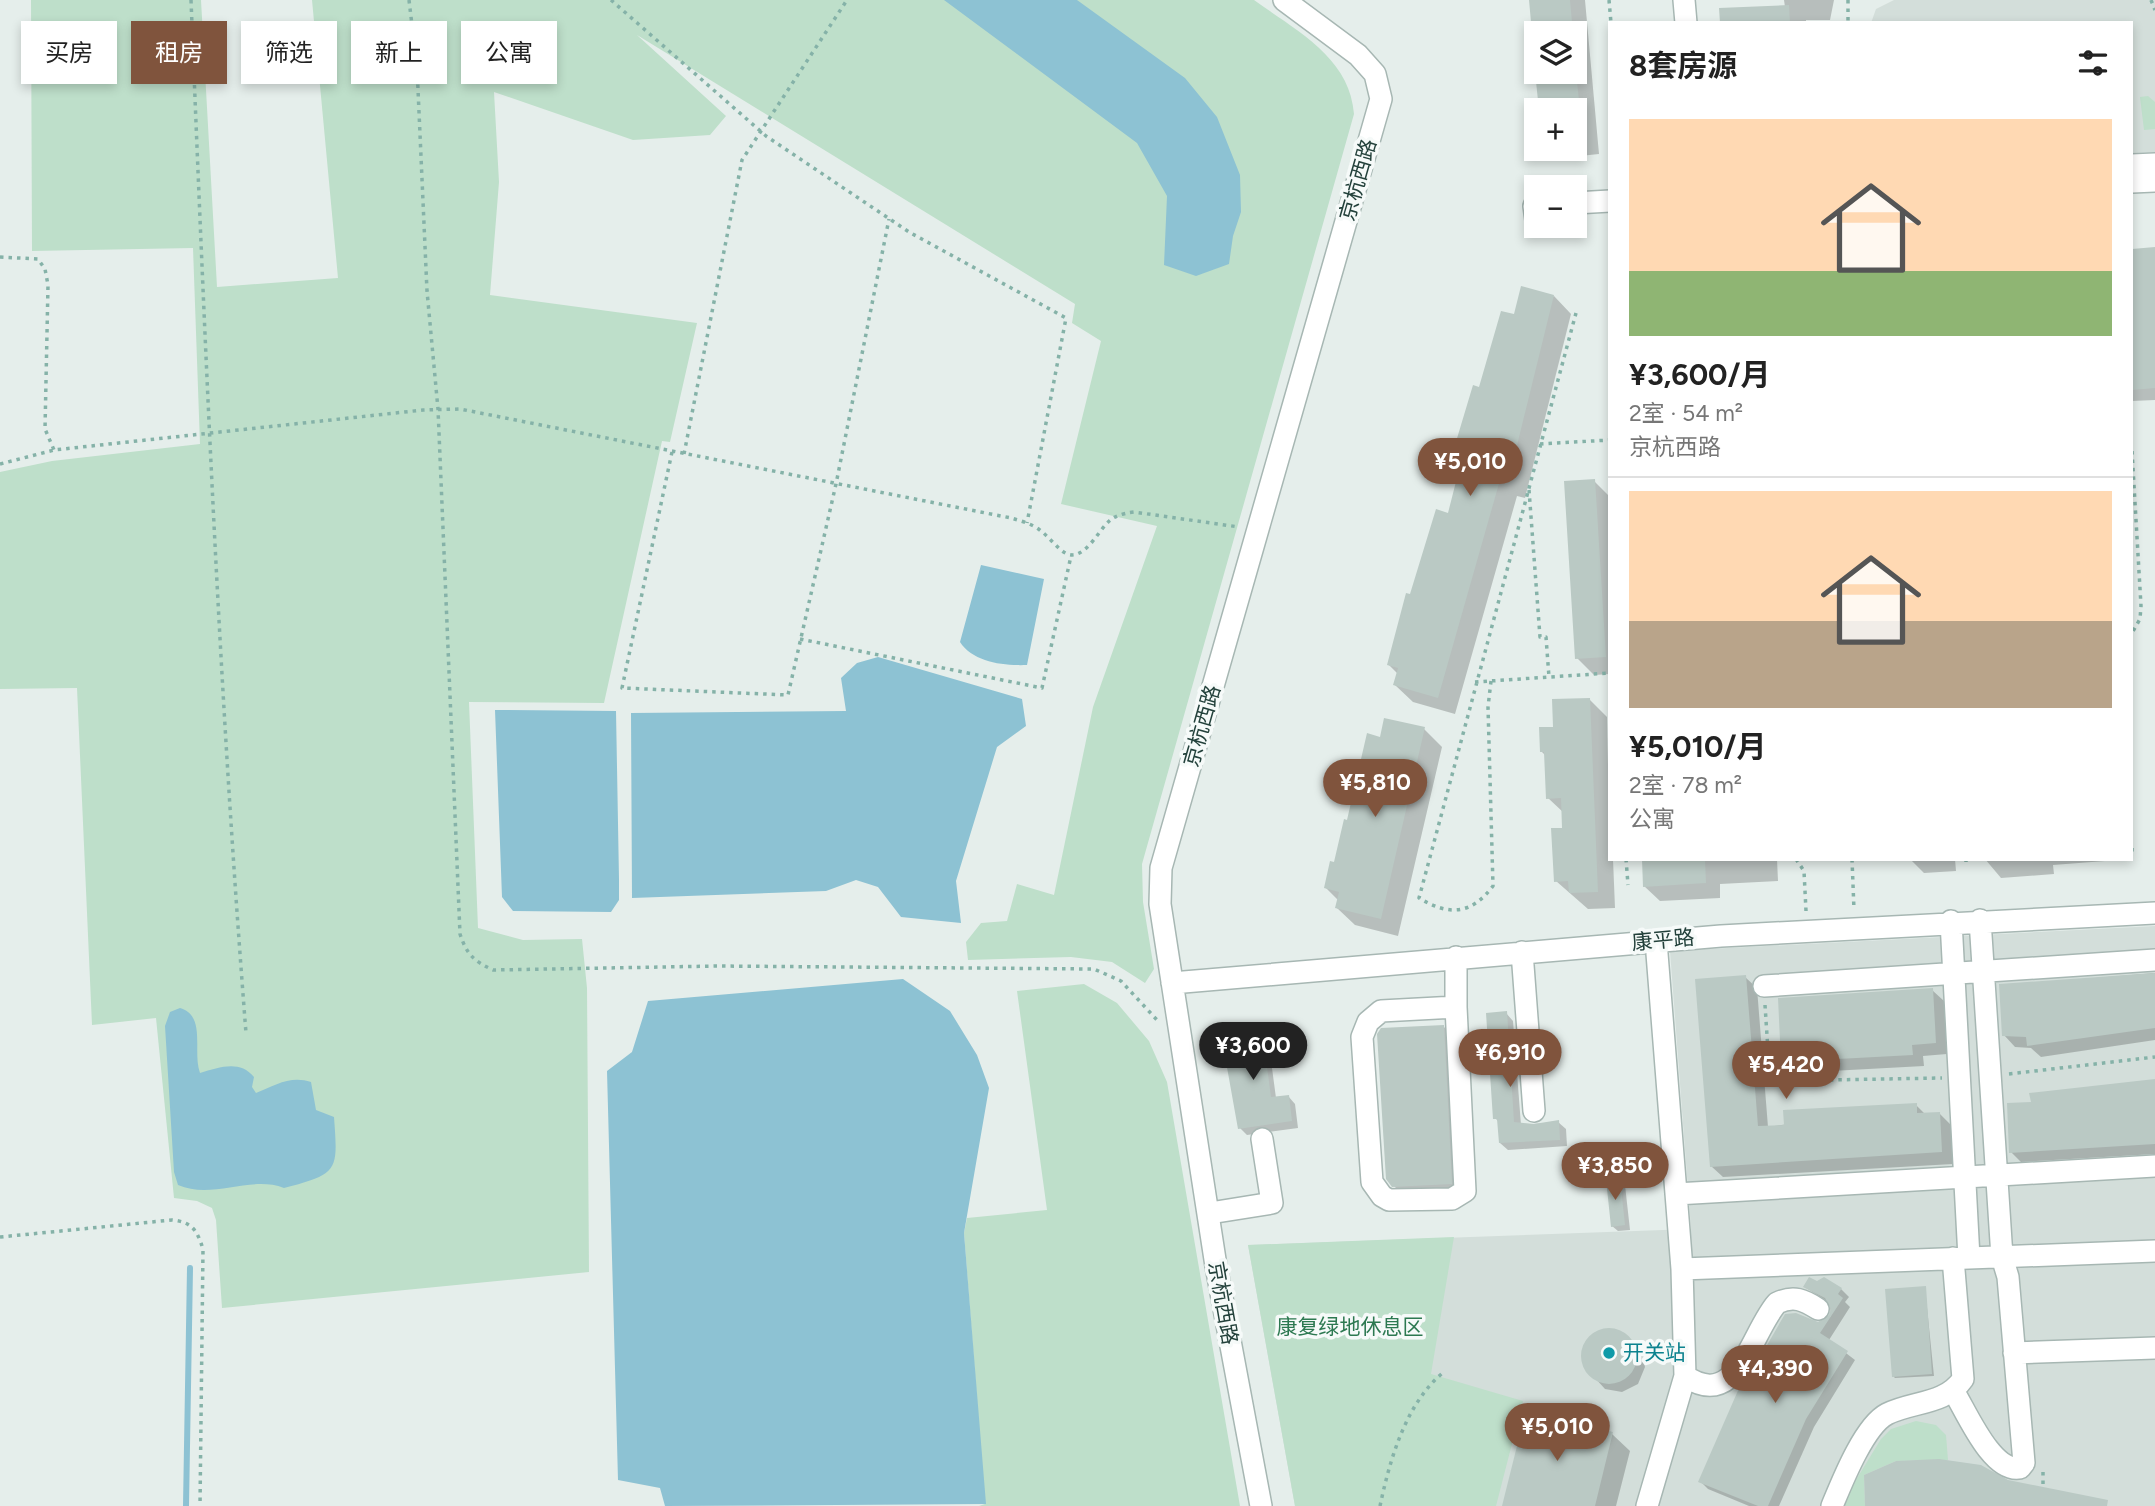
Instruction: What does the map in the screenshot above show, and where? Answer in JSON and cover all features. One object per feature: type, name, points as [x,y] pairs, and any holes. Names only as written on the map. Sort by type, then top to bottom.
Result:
[{"type":"street","name":"京杭西路","points":[[1261,1506],[1216,1266],[1210,1213],[1160,904],[1161,868],[1381,99],[1375,74],[1358,55],[1284,0]]},
{"type":"street","points":[[1684,0],[1686,21]]},
{"type":"street","points":[[2133,165],[2155,164]]},
{"type":"street","points":[[2133,182],[2155,181]]},
{"type":"street","points":[[1587,202],[1608,201]]},
{"type":"street","points":[[1587,216],[1608,215]]},
{"type":"street","name":"康平路","points":[[1172,983],[1656,941],[1980,920],[2155,912]]},
{"type":"street","points":[[1954,1392],[1993,1457],[2004,1466],[2020,1468],[2024,1463],[2008,1276],[2002,1257],[1980,920]]},
{"type":"street","points":[[1832,1506],[1872,1428],[1886,1415],[1954,1392],[1963,1379],[1961,1258],[1965,1177],[1951,922]]},
{"type":"street","points":[[1647,1506],[1685,1376],[1682,1269],[1656,941]]},
{"type":"street","points":[[1522,952],[1534,1111]]},
{"type":"street","points":[[1456,957],[1465,1191],[1452,1199],[1389,1200],[1382,1196],[1371,1182],[1362,1037],[1367,1022],[1381,1011],[1456,1007]]},
{"type":"street","points":[[1764,986],[2155,960]]},
{"type":"street","points":[[1210,1213],[1272,1203],[1262,1139]]},
{"type":"street","points":[[1676,1194],[2155,1166]]},
{"type":"street","points":[[1682,1269],[2155,1251]]},
{"type":"street","points":[[1685,1376],[1698,1385],[1712,1386],[1728,1380],[1742,1364],[1777,1303],[1788,1297],[1797,1298],[1818,1309]]},
{"type":"street","points":[[2014,1353],[2155,1348]]},
{"type":"path","points":[[191,0],[229,824],[246,1033]]},
{"type":"path","points":[[409,0],[416,67],[426,291],[438,410],[460,934],[467,953],[476,962],[494,970],[718,966],[1094,969],[1121,981],[1181,1043]]},
{"type":"path","points":[[611,0],[760,132],[889,219],[1066,318],[1027,523]]},
{"type":"path","points":[[684,454],[742,160],[847,0]]},
{"type":"path","points":[[1609,0],[1611,21]]},
{"type":"path","points":[[1848,0],[1848,21]]},
{"type":"path","points":[[2151,0],[2155,10]]},
{"type":"path","points":[[672,452],[622,688],[788,695],[836,484],[889,219]]},
{"type":"path","points":[[0,257],[38,259],[45,270],[48,285],[46,429],[54,450]]},
{"type":"path","points":[[1491,681],[1488,707],[1493,886],[1474,906],[1449,912],[1419,898],[1576,313]]},
{"type":"path","points":[[0,464],[54,450],[460,409],[1027,523],[1041,531],[1062,552],[1071,556],[1083,551],[1106,522],[1117,514],[1258,529]]},
{"type":"path","points":[[1540,444],[1608,440]]},
{"type":"path","points":[[2133,468],[2141,606],[2140,619],[2133,631]]},
{"type":"path","points":[[1529,485],[1540,637],[1546,637],[1549,677]]},
{"type":"path","points":[[800,639],[1042,688],[1071,556]]},
{"type":"path","points":[[1475,682],[1608,673]]},
{"type":"path","points":[[1626,861],[1628,886]]},
{"type":"path","points":[[1797,861],[1804,871],[1807,931]]},
{"type":"path","points":[[1852,861],[1855,928]]},
{"type":"path","points":[[1764,986],[1770,1081],[1960,1077]]},
{"type":"path","points":[[1991,1076],[2155,1057]]},
{"type":"path","points":[[0,1237],[172,1220],[187,1221],[198,1232],[203,1249],[200,1506]]},
{"type":"path","points":[[1380,1506],[1402,1434],[1426,1389],[1445,1371]]},
{"type":"shaded area","points":[[1894,0],[2155,0],[2155,152],[2133,153],[2133,21],[1872,21],[1876,9]]},
{"type":"shaded area","points":[[2155,926],[2155,1506],[1295,1506],[1248,1245],[1691,1229],[1670,951]]},
{"type":"green space","points":[[31,0],[201,0],[202,21],[131,21],[131,84],[206,84],[217,287],[338,278],[320,84],[337,84],[337,21],[314,21],[312,0],[1254,0],[1303,34],[1331,61],[1342,76],[1350,94],[1354,114],[1142,864],[1143,902],[1154,969],[1145,983],[1112,962],[1071,957],[968,960],[966,942],[981,923],[1007,921],[1017,884],[1054,895],[1093,707],[1157,526],[1061,504],[1101,341],[1072,323],[1075,304],[637,35],[726,116],[710,135],[633,140],[494,92],[499,182],[490,295],[697,323],[670,442],[662,441],[604,703],[469,702],[478,928],[523,940],[582,939],[587,988],[589,1272],[222,1308],[216,1220],[212,1208],[197,1201],[174,1198],[156,1018],[92,1025],[77,688],[0,689],[0,472],[52,461],[200,444],[193,248],[32,251],[31,84],[117,84],[117,21],[31,21]]},
{"type":"green space","points":[[2148,96],[2155,102],[2155,129],[2144,130],[2140,97]]},
{"type":"green space","points":[[1084,984],[1117,1003],[1149,1041],[1167,1082],[1240,1506],[979,1506],[985,1504],[964,1233],[967,1218],[1047,1210],[1017,991]]},
{"type":"green space","name":"康复绿地休息区","points":[[1454,1237],[1431,1374],[1523,1401],[1496,1506],[1295,1506],[1248,1245]]},
{"type":"green space","points":[[1916,1421],[1936,1425],[1946,1435],[1948,1460],[1896,1461],[1864,1475],[1865,1506],[1840,1506],[1881,1439],[1891,1429]]},
{"type":"water","points":[[944,0],[1077,0],[1185,78],[1217,117],[1240,175],[1241,212],[1233,236],[1229,264],[1196,276],[1164,265],[1167,196],[1137,143]]},
{"type":"water","points":[[981,565],[1044,579],[1027,665],[989,661],[973,654],[960,642]]},
{"type":"water","points":[[878,657],[1022,699],[1026,726],[997,747],[956,881],[961,923],[901,917],[878,887],[856,880],[826,891],[632,898],[631,713],[846,711],[841,678],[857,663]]},
{"type":"water","points":[[495,710],[616,711],[619,900],[611,912],[513,911],[502,897]]},
{"type":"water","points":[[903,979],[950,1011],[977,1055],[989,1088],[964,1233],[986,1504],[665,1506],[660,1488],[618,1480],[607,1071],[632,1052],[648,1001]]},
{"type":"water","points":[[180,1008],[188,1012],[196,1027],[200,1073],[229,1066],[242,1068],[254,1077],[252,1087],[256,1093],[290,1080],[311,1082],[316,1110],[334,1117],[336,1149],[331,1168],[325,1174],[284,1188],[258,1184],[204,1190],[178,1185],[174,1172],[165,1026],[170,1012]]},
{"type":"building","points":[[1529,0],[1570,0],[1572,21],[1531,21]]},
{"type":"building","points":[[1789,5],[1790,21],[1720,21],[1719,8]]},
{"type":"building","points":[[1536,84],[1577,84],[1579,98],[1538,98]]},
{"type":"building","points":[[2155,247],[2155,388],[2133,390],[2133,249]]},
{"type":"building","points":[[1521,286],[1554,295],[1508,482],[1500,480],[1438,698],[1393,685],[1398,668],[1387,665],[1406,593],[1410,594],[1436,509],[1448,513],[1462,458],[1452,455],[1473,385],[1479,387],[1501,311],[1514,314]]},
{"type":"building","points":[[1595,479],[1606,657],[1575,659],[1564,481]]},
{"type":"building","points":[[1590,698],[1598,892],[1569,893],[1568,881],[1554,882],[1551,828],[1562,828],[1561,798],[1546,799],[1544,752],[1540,752],[1539,727],[1553,727],[1552,699]]},
{"type":"building","points":[[1384,718],[1425,727],[1381,919],[1335,908],[1339,892],[1324,888],[1330,861],[1334,862],[1344,819],[1347,820],[1367,733],[1380,737]]},
{"type":"building","points":[[1642,861],[1705,861],[1706,883],[1643,887]]},
{"type":"building","points":[[2155,973],[2155,1028],[2027,1046],[2026,1037],[2002,1036],[1999,984]]},
{"type":"building","points":[[1746,975],[1758,1126],[1784,1125],[1783,1110],[1917,1103],[1917,1113],[1940,1112],[1942,1152],[1710,1167],[1695,979]]},
{"type":"building","points":[[1933,988],[1936,1043],[1912,1045],[1913,1055],[1781,1062],[1778,998]]},
{"type":"building","points":[[1507,1011],[1514,1122],[1534,1124],[1559,1120],[1560,1140],[1499,1143],[1497,1119],[1493,1119],[1486,1013]]},
{"type":"building","points":[[1444,1025],[1452,1184],[1392,1187],[1386,1179],[1377,1034],[1381,1028]]},
{"type":"building","points":[[1262,1029],[1271,1097],[1289,1095],[1292,1121],[1238,1129],[1223,1045],[1234,1032]]},
{"type":"building","points":[[2155,1079],[2155,1144],[2009,1153],[2007,1103],[2031,1102],[2029,1093]]},
{"type":"building","points":[[1620,1178],[1625,1225],[1611,1227],[1606,1179]]},
{"type":"building","points":[[1809,1277],[1817,1281],[1824,1277],[1842,1288],[1838,1294],[1843,1298],[1820,1333],[1848,1351],[1806,1419],[1768,1506],[1758,1506],[1698,1482],[1740,1386],[1752,1371],[1785,1314],[1796,1313],[1818,1322],[1829,1315],[1831,1309],[1825,1298],[1803,1287]]},
{"type":"building","points":[[1926,1286],[1932,1374],[1892,1377],[1885,1289]]},
{"type":"building","name":"开关站","points":[[1603,1328],[1615,1328],[1625,1332],[1633,1340],[1637,1356],[1633,1372],[1625,1380],[1615,1384],[1603,1384],[1593,1380],[1585,1372],[1581,1362],[1581,1350],[1585,1340],[1593,1332]]},
{"type":"building","points":[[1526,1410],[1613,1432],[1595,1506],[1502,1506]]},
{"type":"building","points":[[1939,1459],[1981,1465],[2008,1480],[2108,1500],[2107,1506],[1865,1506],[1864,1475],[1896,1461]]},
{"type":"waterway","points":[[186,1506],[190,1268]]},
{"type":"place","name":"开关站","points":[[1609,1353]]}]
